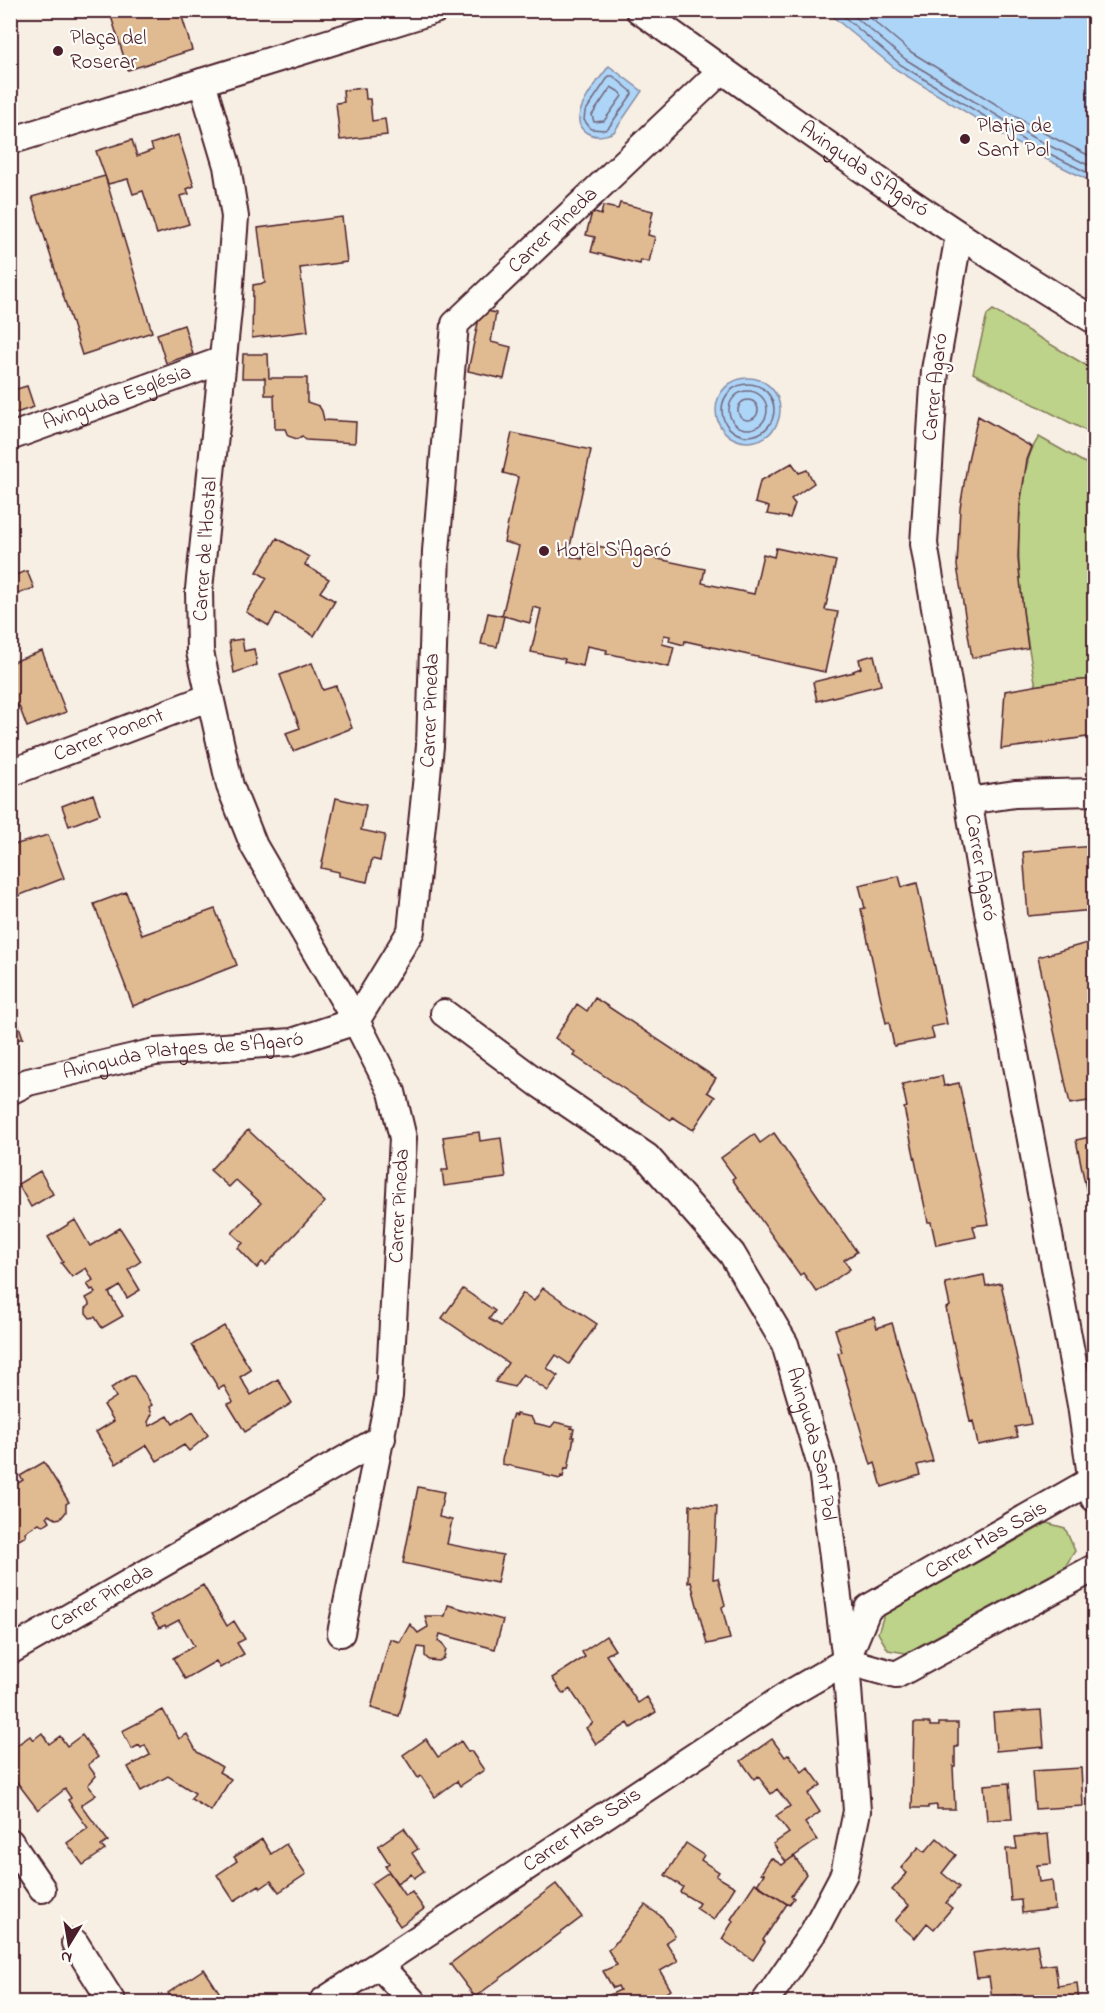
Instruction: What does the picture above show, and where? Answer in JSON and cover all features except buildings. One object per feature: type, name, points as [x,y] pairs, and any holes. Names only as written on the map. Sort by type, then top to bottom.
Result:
[{"type":"street","points":[[10,141],[435,10]]},
{"type":"street","name":"Avinguda S'Agaró","points":[[639,10],[958,235],[1095,320]]},
{"type":"street","name":"Carrer Pineda","points":[[341,1633],[389,1396],[403,1138],[392,1092],[356,1021],[411,931],[430,746],[436,551],[455,324],[722,70]]},
{"type":"street","name":"Carrer de l'Hostal","points":[[202,82],[227,166],[235,218],[199,589],[200,652],[230,786],[254,846],[356,1021]]},
{"type":"street","name":"Carrer Agaró","points":[[958,235],[935,370],[924,544],[968,801],[1079,1393],[1094,1485]]},
{"type":"street","name":"Avinguda Església","points":[[10,437],[223,360]]},
{"type":"street","name":"Carrer Ponent","points":[[10,773],[210,698]]},
{"type":"street","points":[[968,801],[1015,794],[1095,792]]},
{"type":"street","name":"Avinguda Sant Pol","points":[[444,1013],[538,1083],[647,1157],[732,1254],[785,1344],[822,1469],[846,1661],[856,1811],[844,1874],[814,1931],[765,2002]]},
{"type":"street","name":"Avinguda Platges de s'Agaró","points":[[10,1090],[28,1082],[155,1052],[292,1042],[356,1021]]},
{"type":"street","name":"Carrer Pineda","points":[[10,1651],[382,1438]]},
{"type":"street","name":"Carrer Mas Sais","points":[[322,2002],[789,1694],[846,1661],[868,1608],[1094,1485]]},
{"type":"street","points":[[846,1661],[896,1675],[1095,1568]]},
{"type":"street","points":[[10,1842],[42,1889]]},
{"type":"street","points":[[75,1943],[112,2002]]},
{"type":"street","points":[[379,1965],[413,2002]]},
{"type":"green space","points":[[993,310],[1094,370],[1094,435],[973,373],[987,315]]},
{"type":"green space","points":[[1039,437],[1094,468],[1094,679],[1036,686],[1020,583],[1019,532],[1020,506],[1026,468]]},
{"type":"green space","points":[[1047,1523],[1065,1528],[1075,1551],[1065,1567],[906,1653],[888,1650],[878,1633],[884,1615]]},
{"type":"water","points":[[826,11],[1094,11],[1094,183],[1026,149],[897,70]]},
{"type":"water","points":[[609,66],[642,91],[614,132],[593,136],[581,127],[579,119],[581,110],[591,90]]},
{"type":"water","points":[[742,378],[754,378],[771,387],[778,398],[780,410],[778,422],[771,433],[754,442],[742,442],[730,437],[721,428],[716,416],[716,404],[721,392],[730,383]]},
{"type":"place","name":"Plaça del Roserar","points":[[58,51]]},
{"type":"place","name":"Platja de Sant Pol","points":[[965,139]]},
{"type":"place","name":"Hotel S'Agaró","points":[[544,551]]}]
